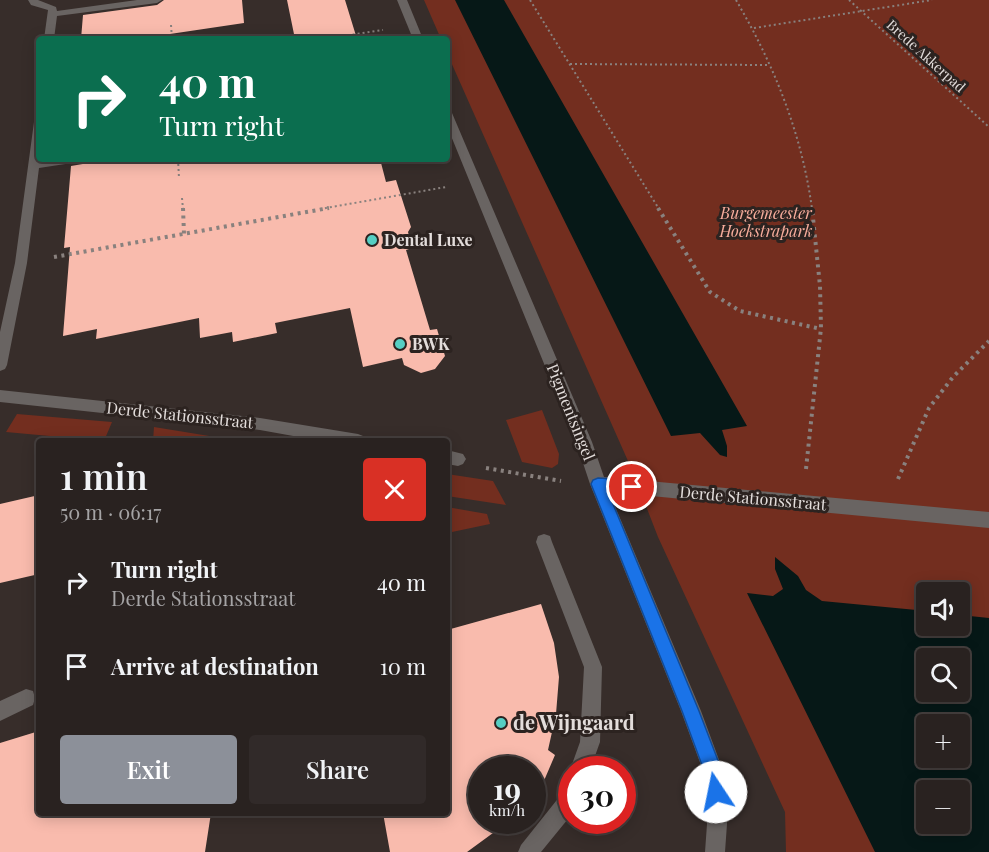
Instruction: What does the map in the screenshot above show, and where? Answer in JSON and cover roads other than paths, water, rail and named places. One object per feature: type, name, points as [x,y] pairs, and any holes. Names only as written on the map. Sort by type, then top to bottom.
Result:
[{"type":"street","points":[[33,0],[33,3],[53,9],[49,36]]},
{"type":"street","points":[[52,14],[158,0]]},
{"type":"street","points":[[402,0],[417,36]]},
{"type":"street","name":"Pigmentsingel","points":[[450,120],[584,442],[598,484],[687,700],[715,776],[717,825],[715,852]]},
{"type":"street","points":[[0,365],[21,263],[36,148]]},
{"type":"street","points":[[34,165],[53,162]]},
{"type":"street","name":"Derde Stationsstraat","points":[[0,396],[261,424],[341,438]]},
{"type":"street","name":"Derde Stationsstraat","points":[[598,484],[989,520]]},
{"type":"street","points":[[544,542],[593,667],[590,742],[585,756]]},
{"type":"street","points":[[0,711],[26,698]]},
{"type":"street","points":[[528,852],[558,814]]},
{"type":"place","name":"Dental Luxe","points":[[372,240]]},
{"type":"place","name":"BWK","points":[[400,344]]},
{"type":"place","name":"de Wijngaard","points":[[501,723]]},
{"type":"park label","name":"Burgemeester Hoekstrapark","points":[[766,222]]}]
